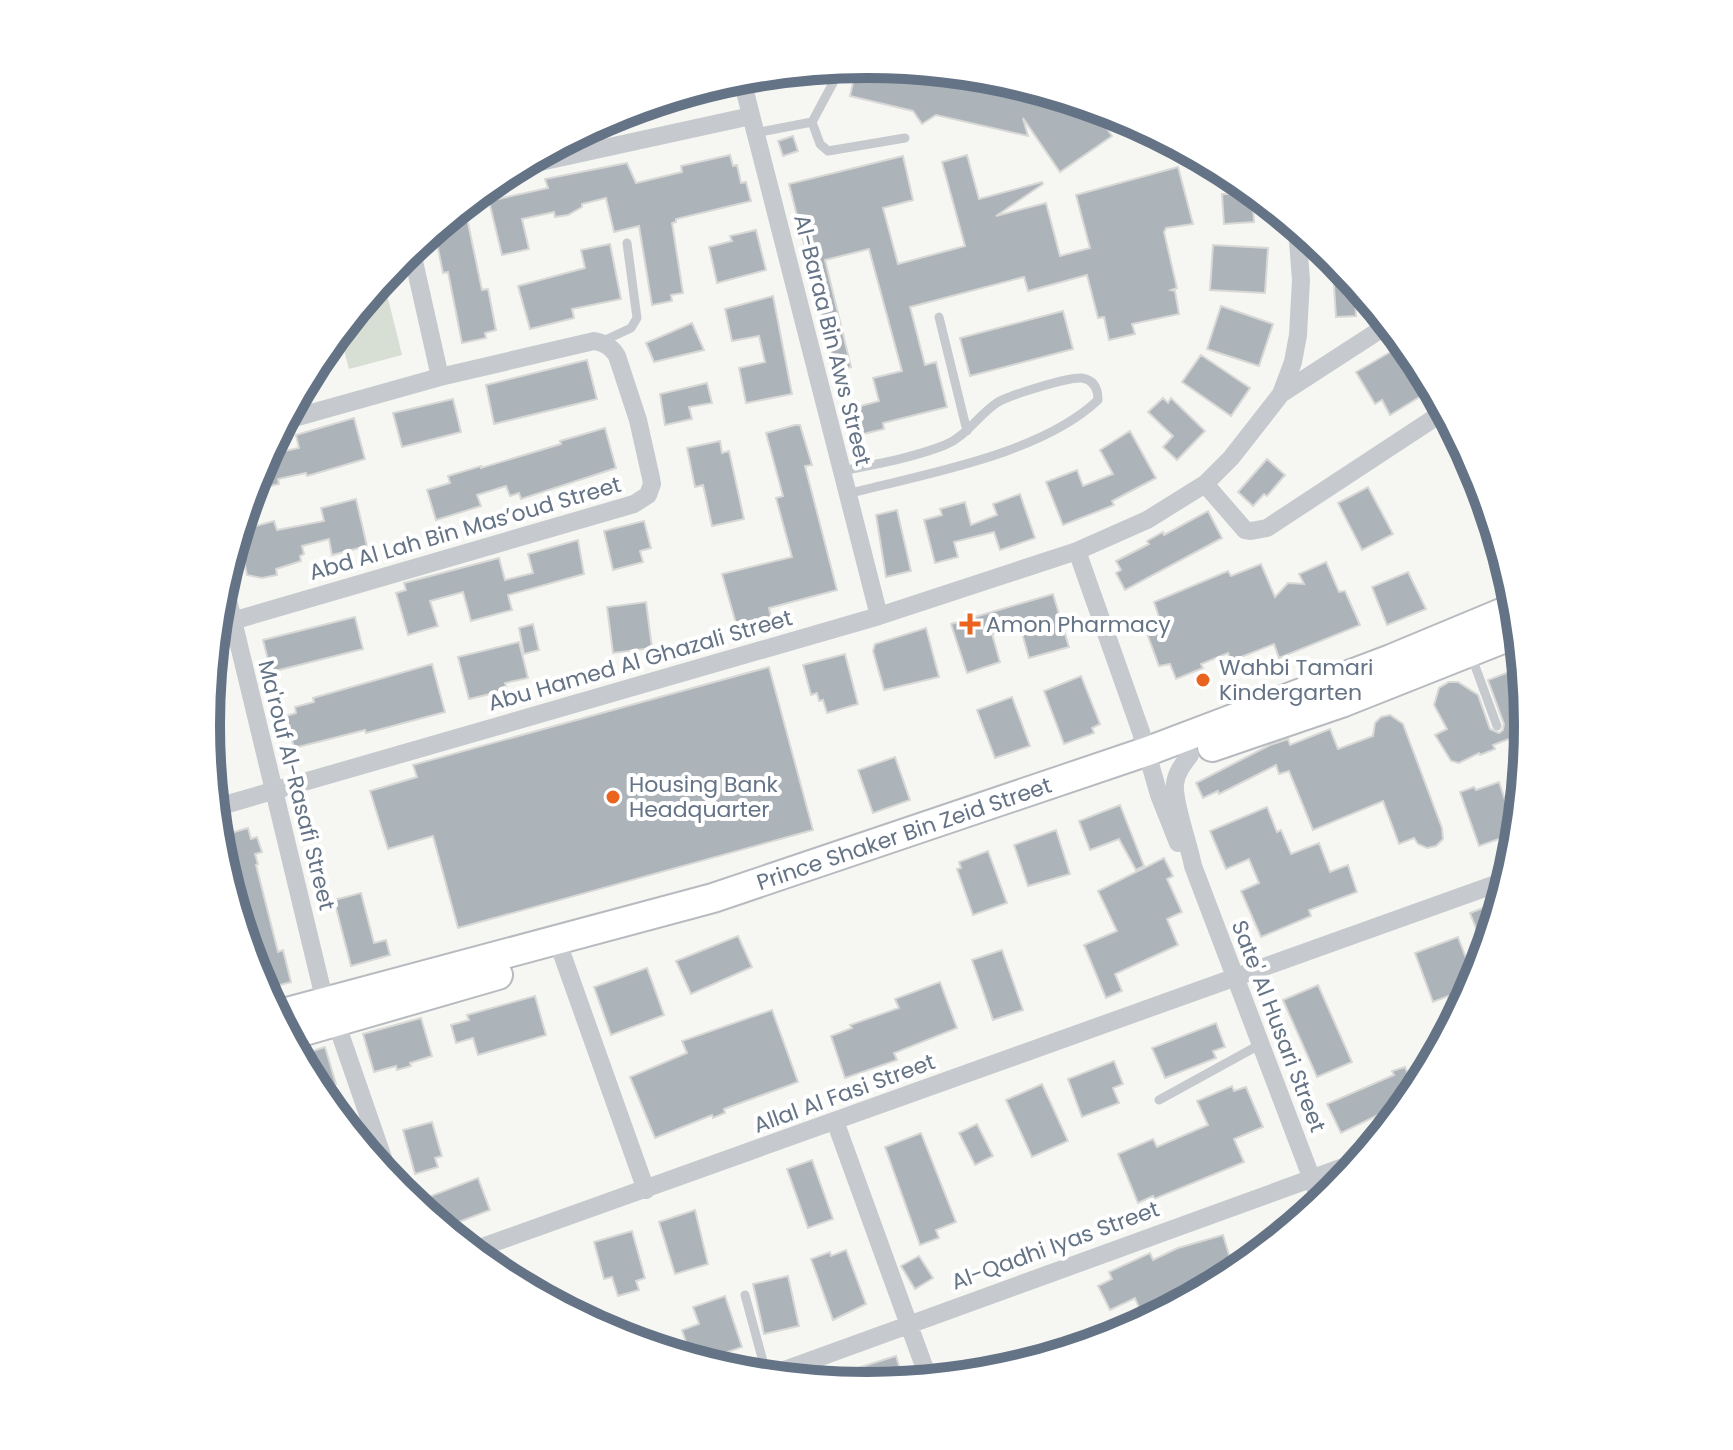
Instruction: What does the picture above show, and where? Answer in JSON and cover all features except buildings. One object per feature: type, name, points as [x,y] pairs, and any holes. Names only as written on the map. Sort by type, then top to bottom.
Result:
[{"type":"main road","name":"Prince Shaker Bin Zeid Street","points":[[288,1014],[330,1012],[559,948],[719,911],[1150,759],[1503,612]]},
{"type":"main road","name":"Prince Shaker Bin Zeid Street","points":[[1150,759],[1190,755],[1344,702],[1507,637]]},
{"type":"main road","name":"Prince Shaker Bin Zeid Street","points":[[297,1031],[330,1012]]},
{"type":"street","name":"Al-Baraa Bin Aws Street","points":[[744,89],[879,616]]},
{"type":"street","points":[[550,161],[753,124]]},
{"type":"street","points":[[1281,394],[1293,362],[1298,335],[1301,280],[1298,244]]},
{"type":"street","points":[[414,263],[440,377]]},
{"type":"street","points":[[1281,394],[1379,330]]},
{"type":"street","points":[[298,417],[440,377],[594,341],[601,342]]},
{"type":"street","name":"Abd Al Lah Bin Mas’oud Street","points":[[228,623],[634,504],[648,495],[652,484],[628,387],[617,356],[601,342]]},
{"type":"street","name":"Abu Hamed Al Ghazali Street","points":[[225,805],[879,616],[1077,551],[1147,520],[1205,484],[1231,458],[1281,394]]},
{"type":"street","points":[[1205,484],[1245,530],[1267,528],[1435,417]]},
{"type":"street","points":[[1077,551],[1150,759],[1167,817],[1193,866]]},
{"type":"street","name":"Ma'rouf Al-Rasafi Street","points":[[226,632],[274,791],[330,1012]]},
{"type":"street","points":[[1190,755],[1177,776],[1175,796],[1193,866]]},
{"type":"street","name":"Sate' Al Husari Street","points":[[1193,866],[1317,1189]]},
{"type":"street","name":"Allal Al Fasi Street","points":[[484,1246],[1493,885]]},
{"type":"street","points":[[559,948],[646,1190]]},
{"type":"street","points":[[330,1012],[381,1153]]},
{"type":"street","points":[[835,1121],[925,1369]]},
{"type":"street","name":"Al-Qadhi Iyas Street","points":[[791,1367],[1337,1169]]},
{"type":"lane","points":[[835,79],[812,122],[820,144],[828,151],[905,138]]},
{"type":"lane","points":[[753,124],[812,122]]},
{"type":"lane","points":[[601,342],[631,328],[637,318],[627,243]]},
{"type":"lane","points":[[939,317],[967,431]]},
{"type":"lane","points":[[842,471],[943,445],[967,431],[1006,397],[1082,378],[1095,385],[1098,391],[1098,400],[1057,430],[1015,447],[847,494]]},
{"type":"lane","points":[[1470,652],[1497,726]]},
{"type":"lane","points":[[1159,1100],[1261,1044]]},
{"type":"lane","points":[[745,1295],[764,1363]]},
{"type":"shaded area","points":[[386,291],[402,355],[349,369],[343,346]]},
{"type":"place","name":"Amon Pharmacy","points":[[970,624]]},
{"type":"place","name":"Wahbi Tamari Kindergarten","points":[[1203,680]]},
{"type":"place","name":"Housing Bank Headquarter","points":[[613,797]]}]
